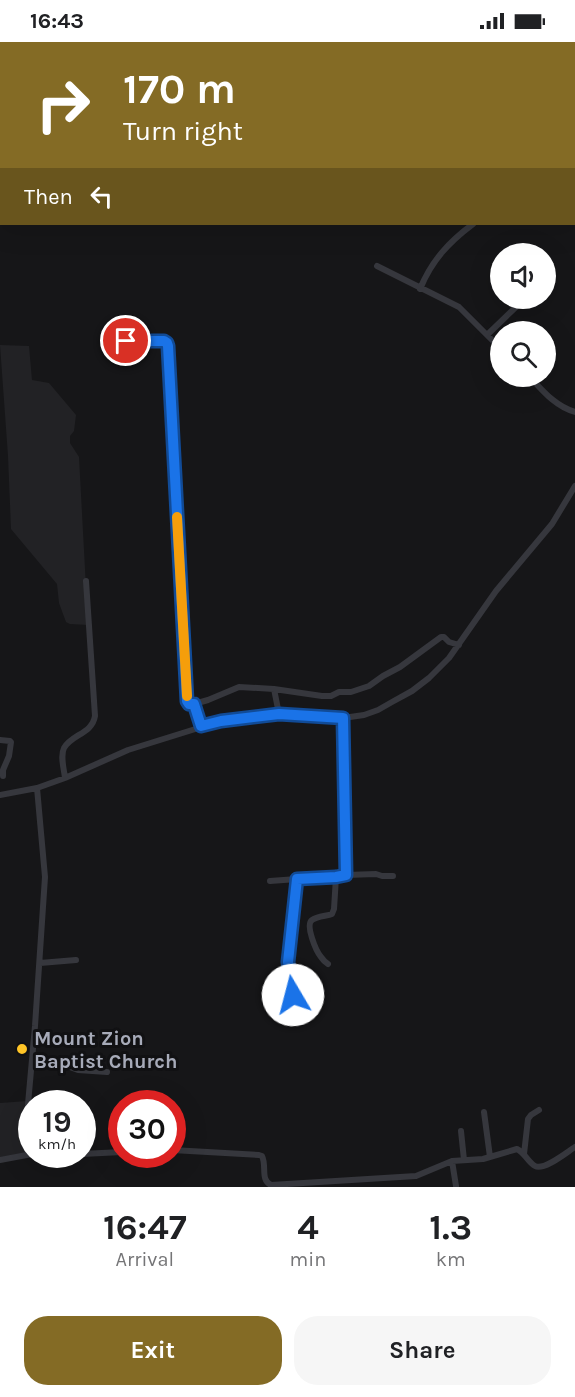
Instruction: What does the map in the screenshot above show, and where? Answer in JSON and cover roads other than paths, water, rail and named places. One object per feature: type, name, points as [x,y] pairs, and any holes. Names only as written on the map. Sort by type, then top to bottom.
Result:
[{"type":"street","points":[[420,289],[426,273],[438,256],[472,225]]},
{"type":"street","points":[[377,266],[459,307],[490,338]]},
{"type":"street","points":[[487,335],[514,309]]},
{"type":"street","points":[[122,328],[123,339],[126,341],[164,341],[168,346],[187,701],[189,704],[208,700],[239,687],[322,696],[351,692],[369,686],[441,637],[459,645]]},
{"type":"street","points":[[539,387],[558,405],[575,412]]},
{"type":"street","points":[[0,795],[37,788],[128,750],[221,721],[279,714],[343,718],[378,710],[412,691],[449,658],[495,591],[552,524],[575,486]]},
{"type":"street","points":[[65,778],[64,748],[93,725],[95,716],[86,581]]},
{"type":"street","points":[[274,689],[279,714]]},
{"type":"street","points":[[194,704],[201,726]]},
{"type":"street","points":[[343,718],[346,875]]},
{"type":"street","points":[[0,740],[10,741],[9,756],[3,776]]},
{"type":"street","points":[[30,1090],[45,877],[37,788]]},
{"type":"street","points":[[270,881],[365,874],[393,876]]},
{"type":"street","points":[[328,964],[322,960],[317,951],[310,931],[310,923],[333,912],[336,877]]},
{"type":"street","points":[[297,879],[288,962],[293,995],[305,1006]]},
{"type":"street","points":[[40,963],[76,960]]},
{"type":"street","points":[[33,1062],[64,1065],[78,1070],[107,1072]]},
{"type":"street","points":[[524,1154],[528,1119],[531,1114],[539,1110]]},
{"type":"street","points":[[484,1112],[490,1157]]},
{"type":"street","points":[[461,1131],[464,1160]]},
{"type":"street","points":[[186,1151],[262,1156],[265,1161],[265,1180],[271,1185],[416,1176],[452,1161],[477,1160],[517,1149],[534,1166],[541,1167],[575,1147]]},
{"type":"street","points":[[0,1160],[18,1156]]},
{"type":"street","points":[[452,1161],[456,1186]]},
{"type":"place","name":"Mount Zion Baptist Church","points":[[22,1049]]}]
